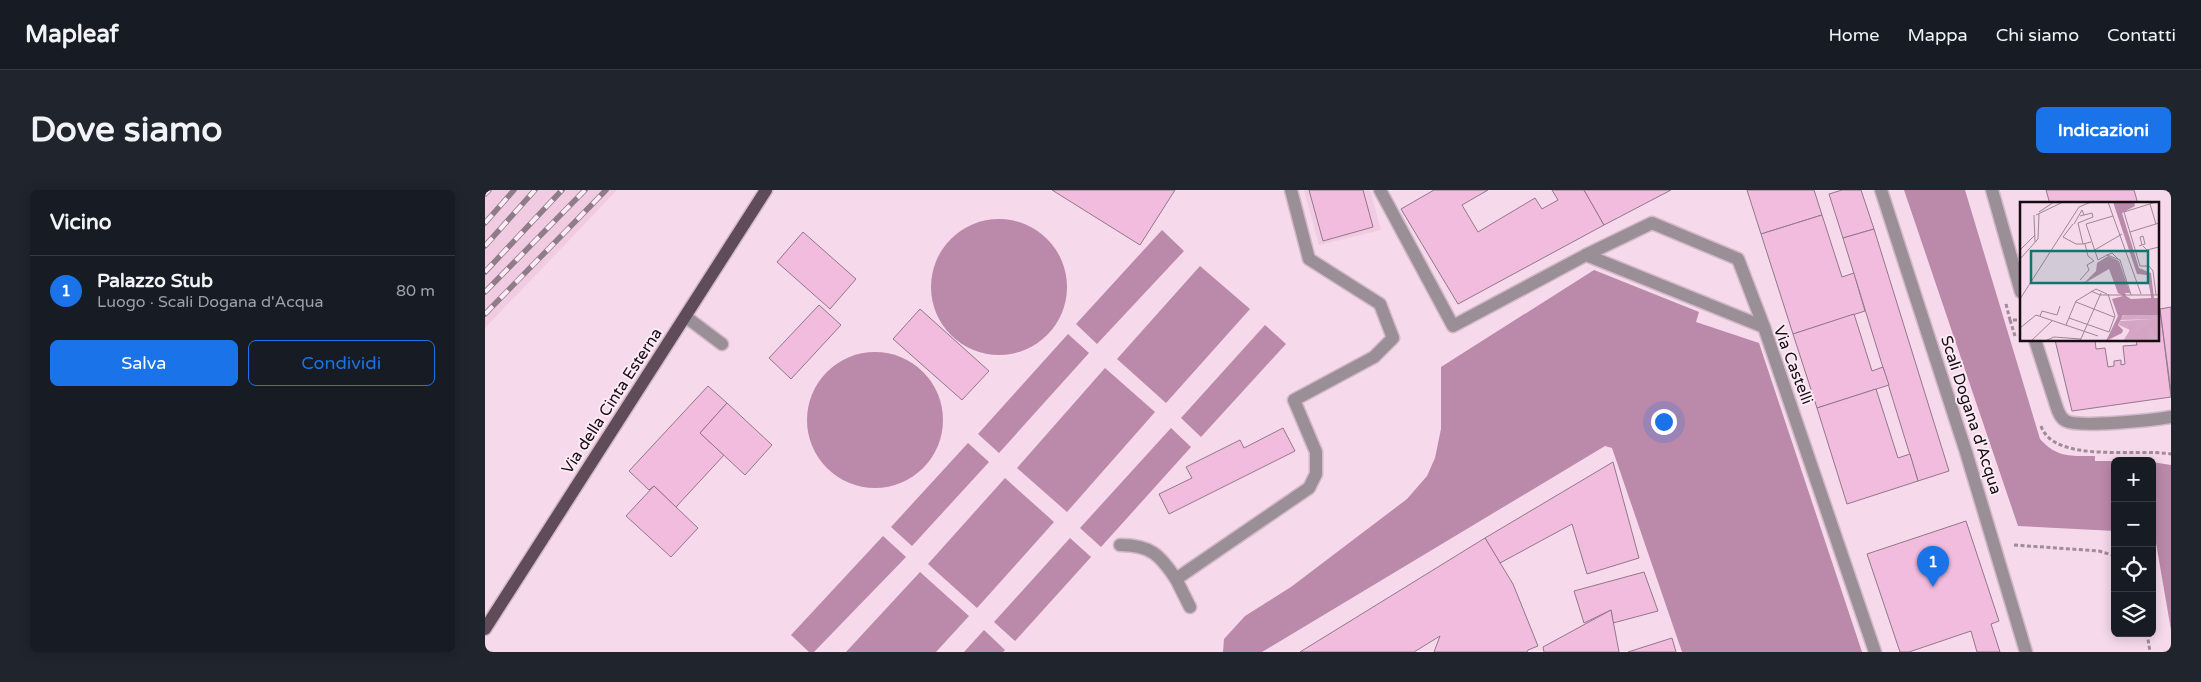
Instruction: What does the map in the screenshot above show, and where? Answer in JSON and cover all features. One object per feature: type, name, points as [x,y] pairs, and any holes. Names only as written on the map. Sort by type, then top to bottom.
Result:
[{"type":"main road","name":"Via della Cinta Esterna","points":[[485,629],[766,190]]},
{"type":"street","points":[[1177,578],[1309,488],[1316,474],[1316,452],[1294,400],[1375,357],[1393,338],[1380,304],[1309,260],[1291,190]]},
{"type":"street","name":"Scali Dogana d'Acqua","points":[[1881,190],[1967,452],[2026,652]]},
{"type":"street","points":[[1992,190],[2020,288]]},
{"type":"street","points":[[1385,192],[1453,326],[1586,255],[1652,223],[1738,259],[1764,327]]},
{"type":"street","name":"Via Castelli","points":[[1586,255],[1764,327],[1875,652]]},
{"type":"street","points":[[686,317],[722,344]]},
{"type":"street","points":[[2035,341],[2060,415],[2067,421],[2076,423],[2118,423],[2171,417]]},
{"type":"street","points":[[1120,545],[1139,545],[1161,557],[1177,578],[1190,607]]},
{"type":"path","points":[[1994,544],[2099,551],[2111,555]]},
{"type":"path","points":[[2148,637],[2150,652]]},
{"type":"shaded area","points":[[485,190],[617,190],[485,328]]},
{"type":"shaded area","points":[[1304,190],[1370,190],[1381,230],[1319,245]]},
{"type":"shaded area","points":[[1904,190],[1965,190],[2040,439],[2052,450],[2065,455],[2095,456],[2095,461],[2111,461],[2111,531],[2018,526]]},
{"type":"shaded area","points":[[999,219],[1025,224],[1037,230],[1047,239],[1056,249],[1062,261],[1067,287],[1062,313],[1056,325],[1047,335],[1037,344],[1025,350],[999,355],[973,350],[961,344],[951,335],[942,325],[936,313],[931,287],[936,261],[942,249],[951,239],[961,230],[973,224]]},
{"type":"shaded area","points":[[1162,230],[1184,251],[1097,344],[1076,324]]},
{"type":"shaded area","points":[[1200,266],[1250,309],[1166,403],[1117,359]]},
{"type":"shaded area","points":[[1594,270],[1699,312],[1696,322],[1759,343],[1862,652],[1682,652],[1612,448],[1605,446],[1262,652],[1223,652],[1224,639],[1245,616],[1291,587],[1407,499],[1427,476],[1435,458],[1441,429],[1441,367]]},
{"type":"shaded area","points":[[1265,325],[1286,344],[1201,437],[1181,418]]},
{"type":"shaded area","points":[[1068,334],[1089,353],[999,453],[978,434]]},
{"type":"shaded area","points":[[875,352],[901,357],[913,363],[923,372],[932,382],[938,394],[943,420],[938,446],[932,458],[923,468],[913,477],[901,483],[875,488],[849,483],[837,477],[827,468],[818,458],[812,446],[807,420],[812,394],[818,382],[827,372],[837,363],[849,357]]},
{"type":"shaded area","points":[[1105,368],[1155,412],[1067,512],[1017,468]]},
{"type":"shaded area","points":[[1171,428],[1191,447],[1101,547],[1080,528]]},
{"type":"shaded area","points":[[968,443],[989,462],[912,546],[891,527]]},
{"type":"shaded area","points":[[2156,463],[2171,465],[2171,630],[2156,543]]},
{"type":"shaded area","points":[[1005,478],[1054,522],[977,608],[928,564]]},
{"type":"shaded area","points":[[883,536],[906,557],[814,652],[809,652],[791,635]]},
{"type":"shaded area","points":[[1070,538],[1091,557],[1015,641],[994,622]]},
{"type":"shaded area","points":[[920,572],[969,616],[936,652],[846,652]]},
{"type":"shaded area","points":[[984,630],[1005,650],[1003,652],[964,652]]},
{"type":"building","points":[[1052,190],[1175,190],[1140,245]]},
{"type":"building","points":[[1309,190],[1363,190],[1373,227],[1323,241]]},
{"type":"building","points":[[1434,190],[1488,190],[1462,205],[1478,232],[1535,198],[1542,209],[1558,200],[1552,190],[1584,190],[1604,225],[1458,304],[1401,209]]},
{"type":"building","points":[[1584,190],[1671,190],[1604,225]]},
{"type":"building","points":[[1747,190],[1814,190],[1822,215],[1761,234]]},
{"type":"building","points":[[1842,190],[1861,190],[1874,229],[1843,238],[1829,194]]},
{"type":"building","points":[[2046,190],[2134,190],[2137,202],[2049,202]]},
{"type":"building","points":[[1822,215],[1842,277],[1854,273],[1865,311],[1793,334],[1761,234]]},
{"type":"building","points":[[1874,229],[1949,471],[1918,481],[1843,238]]},
{"type":"building","points":[[803,232],[856,279],[830,309],[777,262]]},
{"type":"building","points":[[819,305],[841,325],[791,379],[769,358]]},
{"type":"building","points":[[2159,307],[2171,397],[2072,411],[2055,341],[2095,341],[2096,349],[2105,348],[2108,367],[2114,366],[2114,361],[2121,360],[2121,365],[2125,364],[2123,346],[2137,345],[2136,341],[2159,341]]},
{"type":"building","points":[[2171,307],[2171,392],[2160,309]]},
{"type":"building","points":[[920,309],[989,371],[962,400],[893,339]]},
{"type":"building","points":[[1854,314],[1872,371],[1883,367],[1889,385],[1817,408],[1793,334]]},
{"type":"building","points":[[708,386],[727,403],[700,433],[724,455],[676,507],[654,486],[649,490],[629,471]]},
{"type":"building","points":[[1876,389],[1898,458],[1910,454],[1918,481],[1847,504],[1817,408]]},
{"type":"building","points":[[727,403],[772,445],[745,475],[700,433]]},
{"type":"building","points":[[1283,428],[1295,451],[1169,514],[1159,494],[1192,478],[1186,467],[1240,440],[1244,448]]},
{"type":"building","points":[[1613,462],[1639,558],[1587,574],[1572,524],[1500,563],[1485,538]]},
{"type":"building","points":[[654,486],[698,528],[671,557],[626,516]]},
{"type":"building","points":[[1966,521],[1999,621],[1991,624],[2000,652],[1977,652],[1971,631],[1909,652],[1900,652],[1867,554]]},
{"type":"building","points":[[1485,538],[1513,584],[1538,646],[1527,652],[1434,652],[1440,636],[1414,652],[1300,652]]},
{"type":"building","points":[[1644,572],[1658,611],[1613,623],[1611,610],[1584,623],[1574,591]]},
{"type":"building","points":[[1611,610],[1619,652],[1544,652],[1543,647]]},
{"type":"building","points":[[1672,638],[1676,652],[1628,652]]},
{"type":"railway","points":[[485,194],[489,190]]},
{"type":"railway","points":[[485,223],[514,190]]},
{"type":"railway","points":[[485,246],[535,190]]},
{"type":"railway","points":[[485,272],[562,190]]},
{"type":"railway","points":[[485,292],[585,190]]},
{"type":"railway","points":[[485,314],[606,190]]},
{"type":"place","name":"Palazzo Stub","points":[[1933,587]]}]
